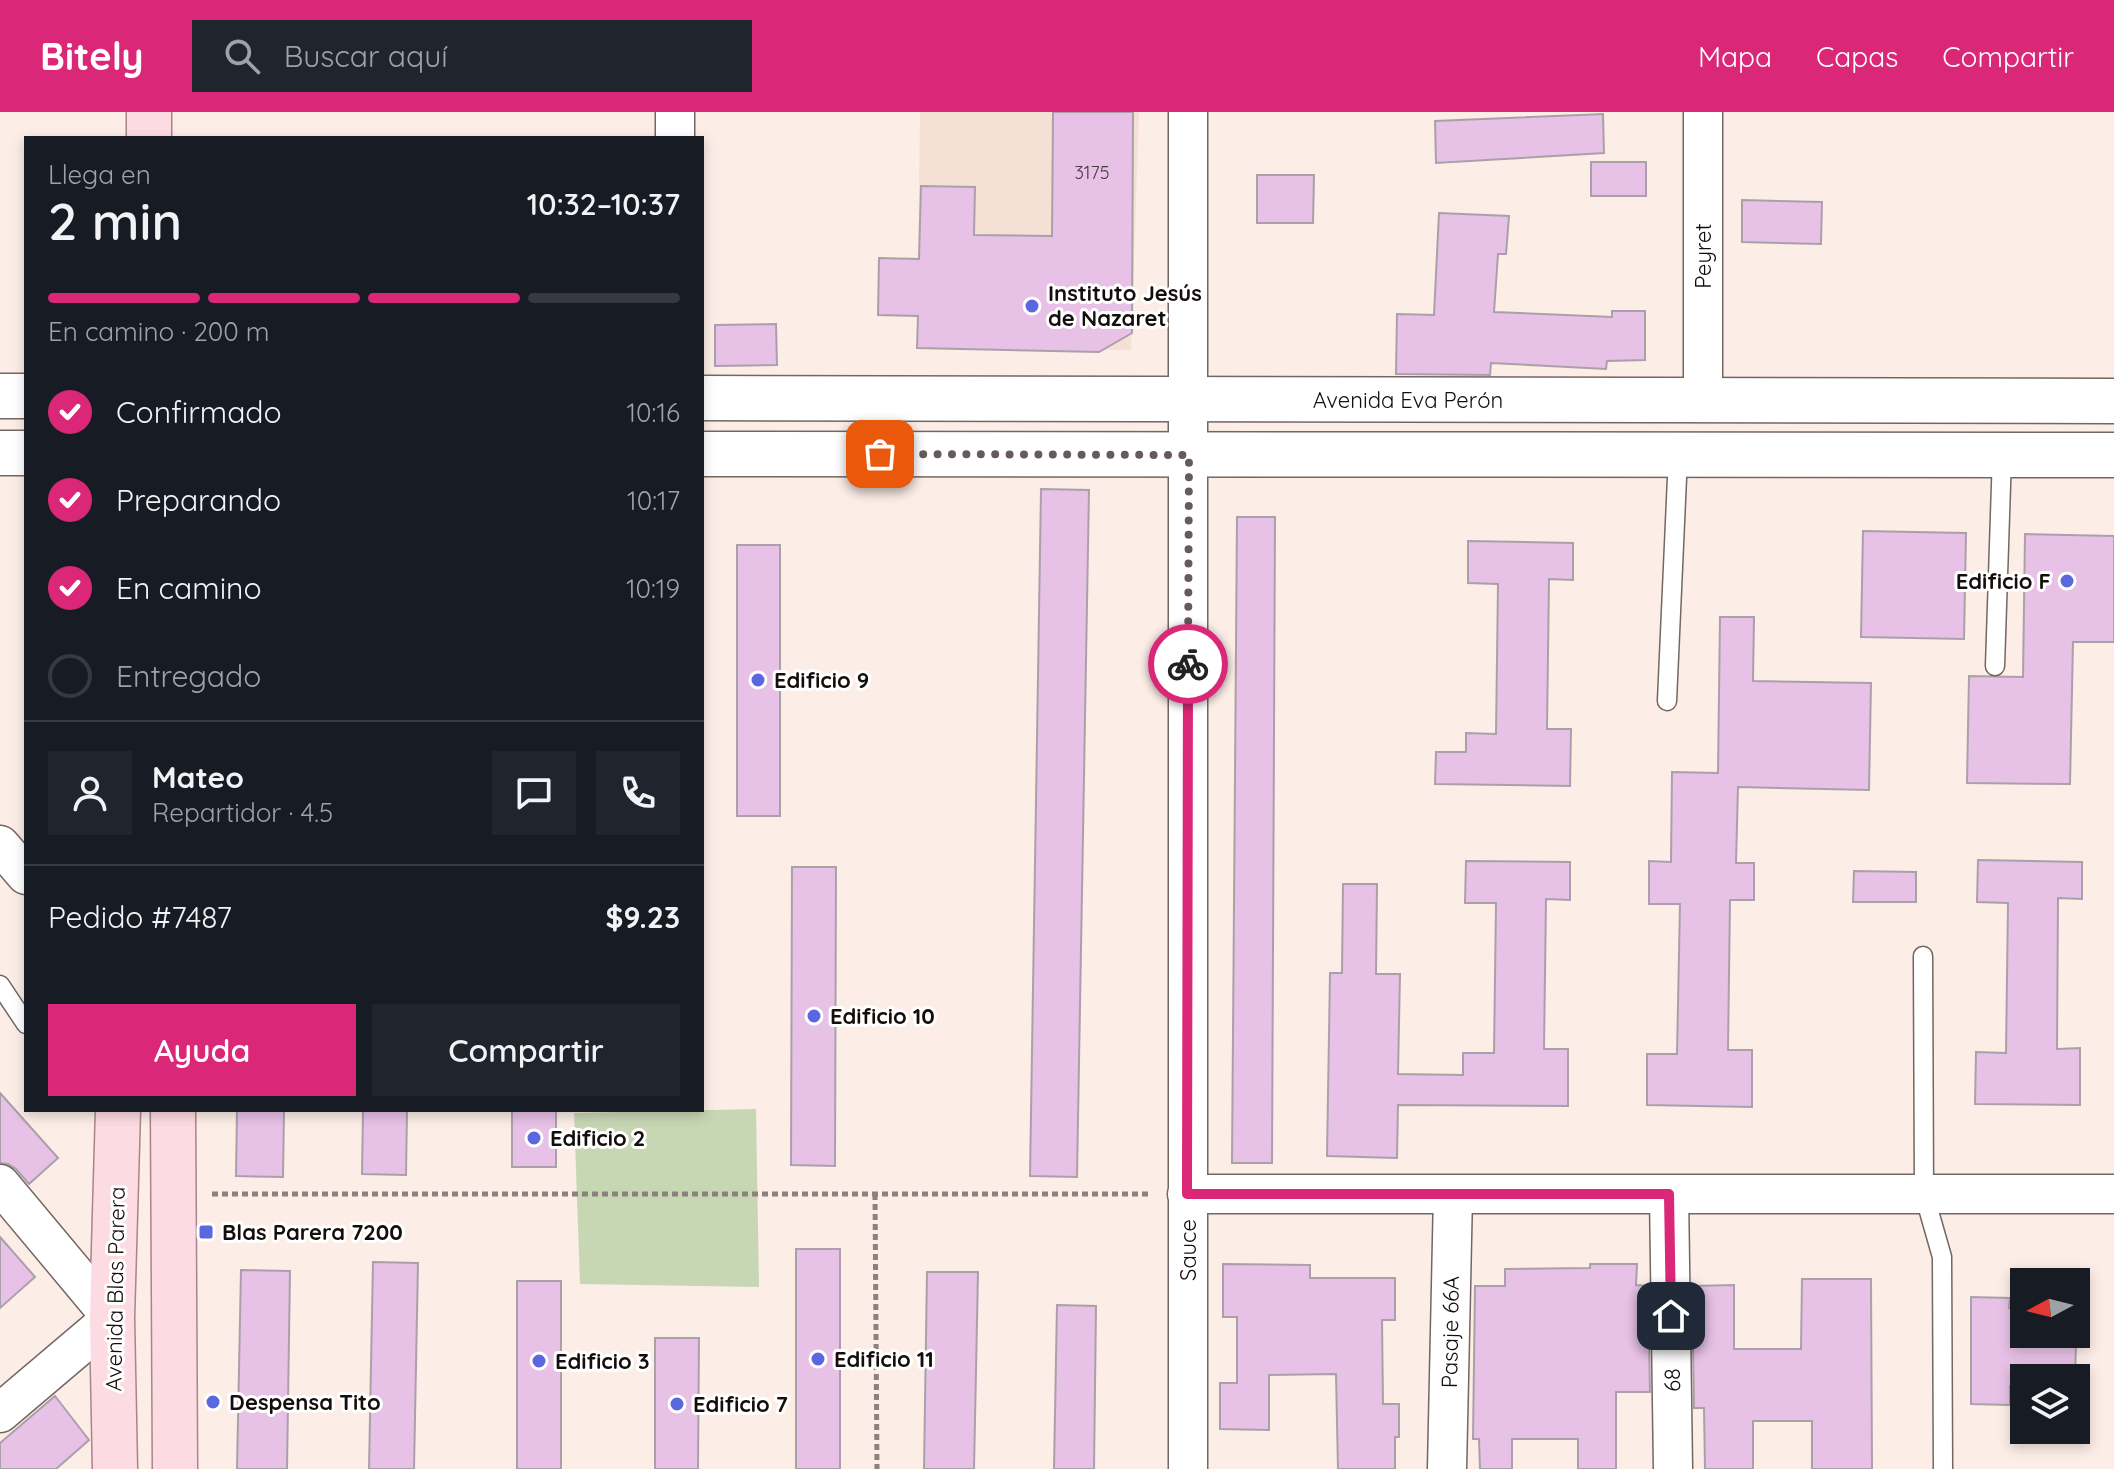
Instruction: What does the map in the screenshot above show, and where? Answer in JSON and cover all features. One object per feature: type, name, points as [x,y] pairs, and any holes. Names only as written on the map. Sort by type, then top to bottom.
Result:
[{"type":"main road","points":[[149,112],[149,136]]},
{"type":"main road","name":"Avenida Blas Parera","points":[[112,1112],[115,1469]]},
{"type":"main road","points":[[173,1112],[175,1469]]},
{"type":"street","points":[[675,112],[675,136]]},
{"type":"street","name":"Sauce","points":[[1188,112],[1188,1469]]},
{"type":"street","name":"Peyret","points":[[1703,112],[1703,400]]},
{"type":"street","points":[[0,396],[24,396]]},
{"type":"street","name":"Avenida Eva Perón","points":[[704,398],[2114,401]]},
{"type":"street","points":[[0,453],[24,453]]},
{"type":"street","points":[[704,454],[2114,455]]},
{"type":"street","points":[[0,1184],[112,1318],[0,1413]]},
{"type":"street","points":[[1187,1194],[2114,1194]]},
{"type":"street","name":"Pasaje 66A","points":[[1447,1469],[1453,1194]]},
{"type":"street","name":"68","points":[[1669,1194],[1673,1469]]},
{"type":"lane","points":[[1667,701],[1678,455]]},
{"type":"lane","points":[[1995,666],[2002,455]]},
{"type":"lane","points":[[1923,956],[1924,1194],[1942,1257],[1943,1469]]},
{"type":"lane","points":[[0,985],[24,1021]]},
{"type":"path","points":[[173,1194],[1187,1194]]},
{"type":"path","points":[[875,1194],[877,1469]]},
{"type":"shaded area","points":[[920,112],[1139,112],[1131,350],[917,348]]},
{"type":"green space","points":[[756,1109],[759,1287],[580,1284],[574,1113]]},
{"type":"building","points":[[1053,112],[1133,112],[1132,333],[1099,352],[917,348],[918,316],[878,315],[879,258],[919,259],[921,186],[975,187],[974,235],[1052,236]]},
{"type":"building","points":[[1603,114],[1604,153],[1436,163],[1435,121]]},
{"type":"building","points":[[1591,162],[1646,162],[1646,196],[1591,196]]},
{"type":"building","points":[[1257,175],[1314,175],[1313,223],[1257,223]]},
{"type":"building","points":[[1742,200],[1822,202],[1821,244],[1742,242]]},
{"type":"building","points":[[1439,213],[1509,216],[1506,254],[1498,254],[1494,312],[1612,317],[1612,311],[1645,311],[1645,360],[1607,361],[1606,369],[1491,363],[1490,375],[1396,374],[1397,314],[1434,315]]},
{"type":"building","points":[[776,324],[777,365],[715,366],[715,325]]},
{"type":"building","points":[[1041,489],[1089,490],[1077,1177],[1030,1176]]},
{"type":"building","points":[[1237,517],[1275,517],[1272,1163],[1232,1163]]},
{"type":"building","points":[[1863,531],[1966,533],[1964,639],[1861,637]]},
{"type":"building","points":[[2025,534],[2114,536],[2114,642],[2073,642],[2070,784],[1967,783],[1969,676],[2023,677]]},
{"type":"building","points":[[1468,541],[1573,543],[1573,580],[1549,579],[1547,729],[1571,729],[1570,786],[1435,784],[1436,752],[1466,752],[1466,733],[1496,734],[1498,584],[1468,583]]},
{"type":"building","name":"Edificio 9","points":[[737,545],[780,545],[780,816],[737,816]]},
{"type":"building","points":[[1720,617],[1754,617],[1753,681],[1871,683],[1869,790],[1738,787],[1736,863],[1754,863],[1754,900],[1730,900],[1728,1050],[1752,1050],[1752,1107],[1647,1105],[1647,1054],[1677,1054],[1680,904],[1649,904],[1649,861],[1671,862],[1672,772],[1718,773]]},
{"type":"building","points":[[1978,860],[2082,862],[2082,899],[2058,898],[2057,1049],[2080,1048],[2080,1105],[1975,1104],[1976,1052],[2006,1053],[2008,903],[1977,902]]},
{"type":"building","points":[[1466,861],[1570,862],[1570,900],[1546,899],[1544,1049],[1568,1049],[1568,1106],[1398,1105],[1397,1158],[1327,1156],[1330,973],[1342,973],[1343,884],[1377,884],[1376,974],[1400,974],[1398,1074],[1463,1075],[1463,1053],[1494,1053],[1496,903],[1465,903]]},
{"type":"building","name":"Edificio 10","points":[[792,867],[836,867],[835,1166],[791,1165]]},
{"type":"building","points":[[1854,871],[1916,872],[1916,902],[1853,902]]},
{"type":"building","points":[[0,1093],[58,1158],[29,1184],[16,1169],[0,1163]]},
{"type":"building","points":[[237,1112],[284,1112],[283,1177],[236,1176]]},
{"type":"building","points":[[363,1112],[407,1112],[406,1175],[362,1174]]},
{"type":"building","name":"Edificio 2","points":[[512,1112],[556,1112],[556,1167],[512,1167]]},
{"type":"building","points":[[0,1237],[35,1277],[0,1308]]},
{"type":"building","name":"Edificio 11","points":[[796,1249],[840,1249],[840,1469],[796,1469]]},
{"type":"building","points":[[373,1262],[418,1263],[414,1469],[369,1469]]},
{"type":"building","points":[[1223,1264],[1310,1265],[1310,1278],[1395,1278],[1395,1320],[1382,1320],[1383,1404],[1399,1404],[1395,1469],[1338,1469],[1336,1374],[1269,1375],[1269,1430],[1220,1429],[1220,1383],[1237,1383],[1237,1317],[1223,1317]]},
{"type":"building","points":[[1590,1264],[1637,1264],[1636,1285],[1648,1286],[1650,1392],[1616,1392],[1616,1469],[1578,1469],[1578,1439],[1512,1439],[1512,1469],[1480,1469],[1479,1439],[1473,1439],[1475,1286],[1505,1286],[1505,1269],[1590,1268]]},
{"type":"building","points":[[241,1270],[290,1271],[287,1469],[237,1469]]},
{"type":"building","points":[[927,1272],[978,1272],[974,1469],[924,1469]]},
{"type":"building","points":[[1802,1279],[1871,1279],[1872,1469],[1812,1469],[1812,1421],[1753,1421],[1753,1469],[1705,1469],[1704,1408],[1694,1408],[1692,1286],[1734,1285],[1734,1349],[1801,1349]]},
{"type":"building","name":"Edificio 3","points":[[517,1281],[561,1281],[561,1469],[517,1469]]},
{"type":"building","points":[[1971,1297],[2010,1298],[2010,1348],[2076,1348],[2075,1364],[2010,1364],[2010,1405],[1971,1404]]},
{"type":"building","points":[[1057,1305],[1096,1306],[1094,1469],[1054,1469]]},
{"type":"building","name":"Edificio 7","points":[[655,1338],[699,1338],[698,1469],[655,1469]]},
{"type":"building","points":[[55,1396],[89,1440],[56,1469],[0,1469],[0,1443]]},
{"type":"way so far","points":[[880,454],[1189,455],[1188,664]]},
{"type":"place","name":"Instituto Jesús de Nazaret","points":[[1032,306]]},
{"type":"place","name":"Edificio F","points":[[2067,581]]},
{"type":"place","name":"Edificio 9","points":[[758,680]]},
{"type":"place","name":"Edificio 10","points":[[814,1016]]},
{"type":"place","name":"Edificio 2","points":[[534,1138]]},
{"type":"place","name":"Blas Parera 7200","points":[[206,1232]]},
{"type":"place","name":"Edificio 11","points":[[818,1359]]},
{"type":"place","name":"Edificio 3","points":[[539,1361]]},
{"type":"place","name":"Despensa Tito","points":[[213,1402]]},
{"type":"place","name":"Edificio 7","points":[[677,1404]]},
{"type":"route","points":[[1188,664],[1187,1194],[1669,1194],[1671,1316]]}]
